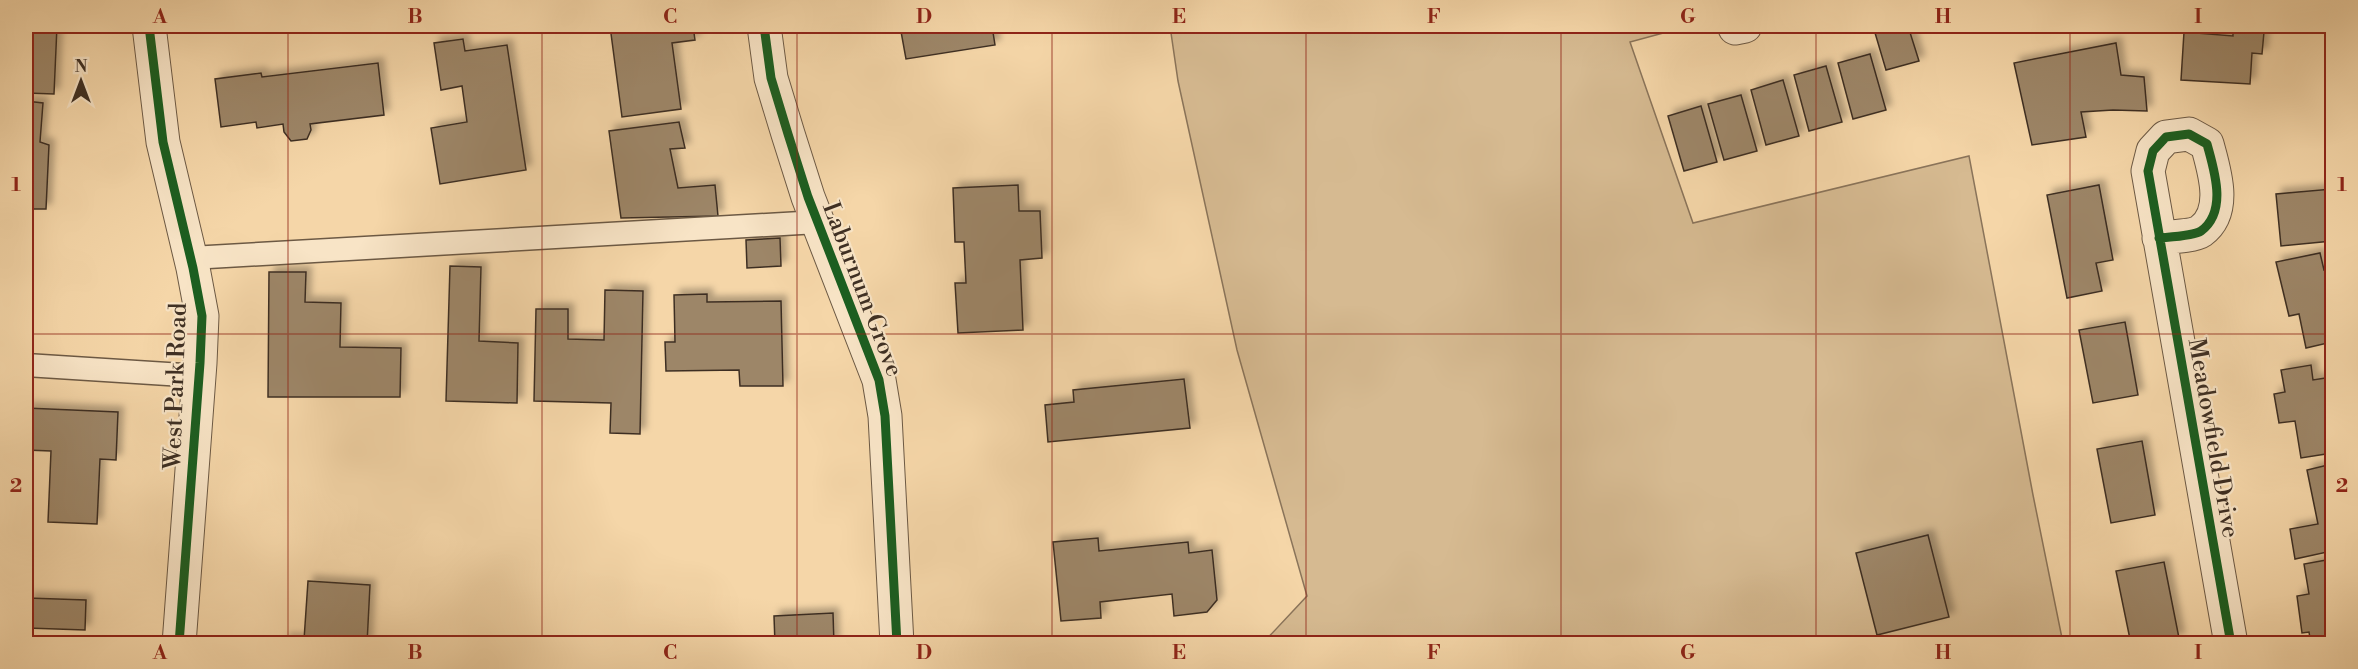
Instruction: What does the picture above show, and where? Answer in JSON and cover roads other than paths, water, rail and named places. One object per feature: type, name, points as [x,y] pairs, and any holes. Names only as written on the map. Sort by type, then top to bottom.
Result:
[{"type":"street","name":"West Park Road","points":[[149,26],[163,142],[191,258],[202,316],[179,644]]},
{"type":"street","name":"Laburnum Grove","points":[[764,26],[771,78],[818,222],[879,380],[885,416],[897,644]]},
{"type":"street","name":"Meadowfield Drive","points":[[2159,238],[2231,644]]},
{"type":"lane","points":[[191,258],[818,222]]},
{"type":"lane","points":[[26,365],[199,376]]}]
